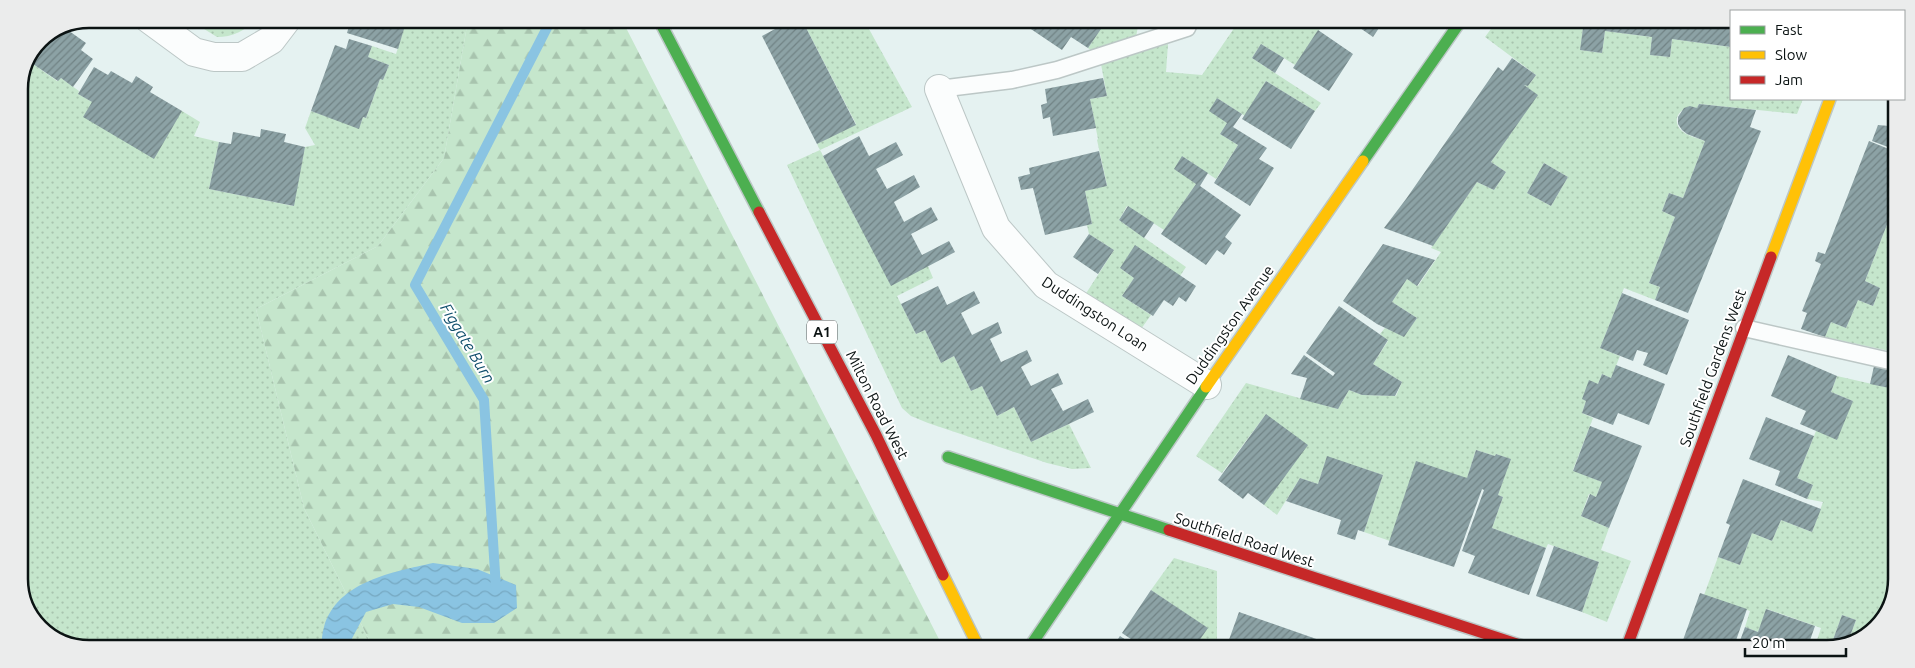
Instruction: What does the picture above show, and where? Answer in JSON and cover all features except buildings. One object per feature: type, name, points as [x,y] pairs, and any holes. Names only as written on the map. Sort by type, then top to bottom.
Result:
[{"type":"street","points":[[159,27],[194,52],[214,57],[242,57],[271,40],[281,27]]},
{"type":"street","name":"Milton Road West","points":[[663,27],[876,435],[975,640]]},
{"type":"street","name":"Duddingston Avenue","points":[[1034,640],[1207,385],[1457,27]]},
{"type":"street","name":"Duddingston Loan","points":[[939,89],[996,228],[1046,285],[1207,385]]},
{"type":"street","name":"Southfield Gardens West","points":[[1629,640],[1830,100]]},
{"type":"street","name":"Southfield Road West","points":[[948,457],[1119,515],[1504,640]]},
{"type":"lane","points":[[939,89],[1012,80],[1057,70],[1187,27]]},
{"type":"lane","points":[[1744,328],[1888,361]]},
{"type":"green space","points":[[201,27],[247,27],[238,33],[217,37]]},
{"type":"green space","points":[[404,27],[467,27],[444,158],[378,246],[256,309],[304,508],[369,640],[89,640],[69,637],[51,628],[40,617],[34,606],[28,583],[27,89],[32,65],[33,64],[57,81],[61,78],[79,91],[78,94],[92,102],[182,111],[200,122],[194,136],[219,142],[209,189],[293,206],[305,147],[315,145],[305,128],[311,111],[359,128],[363,117],[366,118],[380,79],[383,80],[389,65],[368,57],[372,46],[396,54]]},
{"type":"green space","points":[[467,27],[626,27],[939,640],[369,640],[304,508],[256,309],[378,246],[444,158]]},
{"type":"green space","points":[[806,27],[868,27],[912,107],[820,150],[817,144],[856,124]]},
{"type":"green space","points":[[1096,27],[1138,27],[1136,37],[1092,51],[1088,48],[1100,30]]},
{"type":"green space","points":[[1235,27],[1322,27],[1295,65],[1261,44],[1252,58],[1321,103],[1315,111],[1266,81],[1245,116],[1217,98],[1227,123],[1220,134],[1238,145],[1216,179],[1182,156],[1196,184],[1164,230],[1127,206],[1119,220],[1186,267],[1180,276],[1135,246],[1120,268],[1134,278],[1122,296],[1151,315],[1141,329],[1085,295],[1114,250],[1089,234],[1087,225],[1092,224],[1085,191],[1107,185],[1090,99],[1107,96],[1101,64],[1168,44],[1166,72],[1202,75]]},
{"type":"green space","points":[[1492,27],[1583,28],[1580,50],[1602,53],[1605,31],[1652,37],[1650,55],[1670,57],[1672,39],[1730,47],[1730,100],[1803,100],[1797,114],[1699,104],[1697,108],[1684,109],[1678,116],[1677,124],[1682,131],[1705,141],[1683,198],[1669,193],[1662,211],[1675,217],[1649,283],[1660,287],[1655,300],[1624,288],[1600,348],[1620,356],[1611,378],[1602,374],[1598,384],[1589,381],[1582,413],[1593,418],[1573,470],[1602,482],[1596,497],[1589,494],[1581,516],[1609,528],[1601,550],[1631,561],[1607,622],[1582,612],[1599,562],[1548,544],[1546,548],[1492,528],[1503,497],[1498,495],[1510,459],[1476,450],[1467,478],[1390,541],[1364,532],[1383,475],[1327,457],[1318,484],[1300,478],[1277,515],[1264,505],[1266,414],[1222,473],[1196,456],[1246,383],[1338,409],[1349,390],[1362,395],[1396,396],[1402,382],[1373,364],[1388,341],[1380,334],[1385,328],[1404,336],[1417,318],[1392,302],[1407,279],[1418,286],[1441,252],[1431,248],[1477,182],[1494,190],[1506,172],[1491,162],[1537,95],[1524,85],[1528,86],[1536,75],[1485,37]],"holes":[[[1544,163],[1568,177],[1551,206],[1527,193]]]},
{"type":"green space","points":[[820,150],[857,221],[928,266],[933,278],[897,296],[916,334],[925,330],[941,363],[954,356],[971,391],[982,386],[997,416],[1014,407],[1031,442],[1069,424],[1091,468],[1072,469],[1047,463],[928,423],[911,416],[902,408],[787,165]]},
{"type":"green space","points":[[1887,224],[1888,351],[1825,337],[1831,322],[1846,328],[1858,300],[1873,306],[1880,288],[1865,281]]},
{"type":"green space","points":[[1837,376],[1888,388],[1888,579],[1884,599],[1870,623],[1850,635],[1856,620],[1842,615],[1833,639],[1817,640],[1821,628],[1767,609],[1758,632],[1745,627],[1750,611],[1704,595],[1718,557],[1740,565],[1752,533],[1772,541],[1781,520],[1812,532],[1823,502],[1807,499],[1813,485],[1797,478],[1816,431],[1853,401],[1831,392]]},
{"type":"green space","points":[[1174,558],[1217,571],[1217,640],[1199,640],[1207,628],[1151,590]]},
{"type":"water","points":[[433,563],[477,569],[516,585],[517,608],[494,623],[462,623],[419,607],[393,604],[366,612],[351,640],[322,640],[323,629],[331,611],[341,599],[369,581],[401,570]]},
{"type":"waterway","name":"Figgate Burn","points":[[496,588],[484,400],[415,285],[547,27]]},
{"type":"traffic: fast","points":[[663,27],[759,212]]},
{"type":"traffic: fast","points":[[1363,161],[1457,27]]},
{"type":"traffic: fast","points":[[1034,640],[1206,387]]},
{"type":"traffic: fast","points":[[948,457],[1169,530]]},
{"type":"traffic: slow","points":[[1771,257],[1830,100]]},
{"type":"traffic: slow","points":[[1206,387],[1363,161]]},
{"type":"traffic: slow","points":[[943,575],[975,640]]},
{"type":"traffic: jam","points":[[759,212],[876,435],[943,575]]},
{"type":"traffic: jam","points":[[1629,640],[1771,257]]},
{"type":"traffic: jam","points":[[1169,530],[1505,640]]}]
